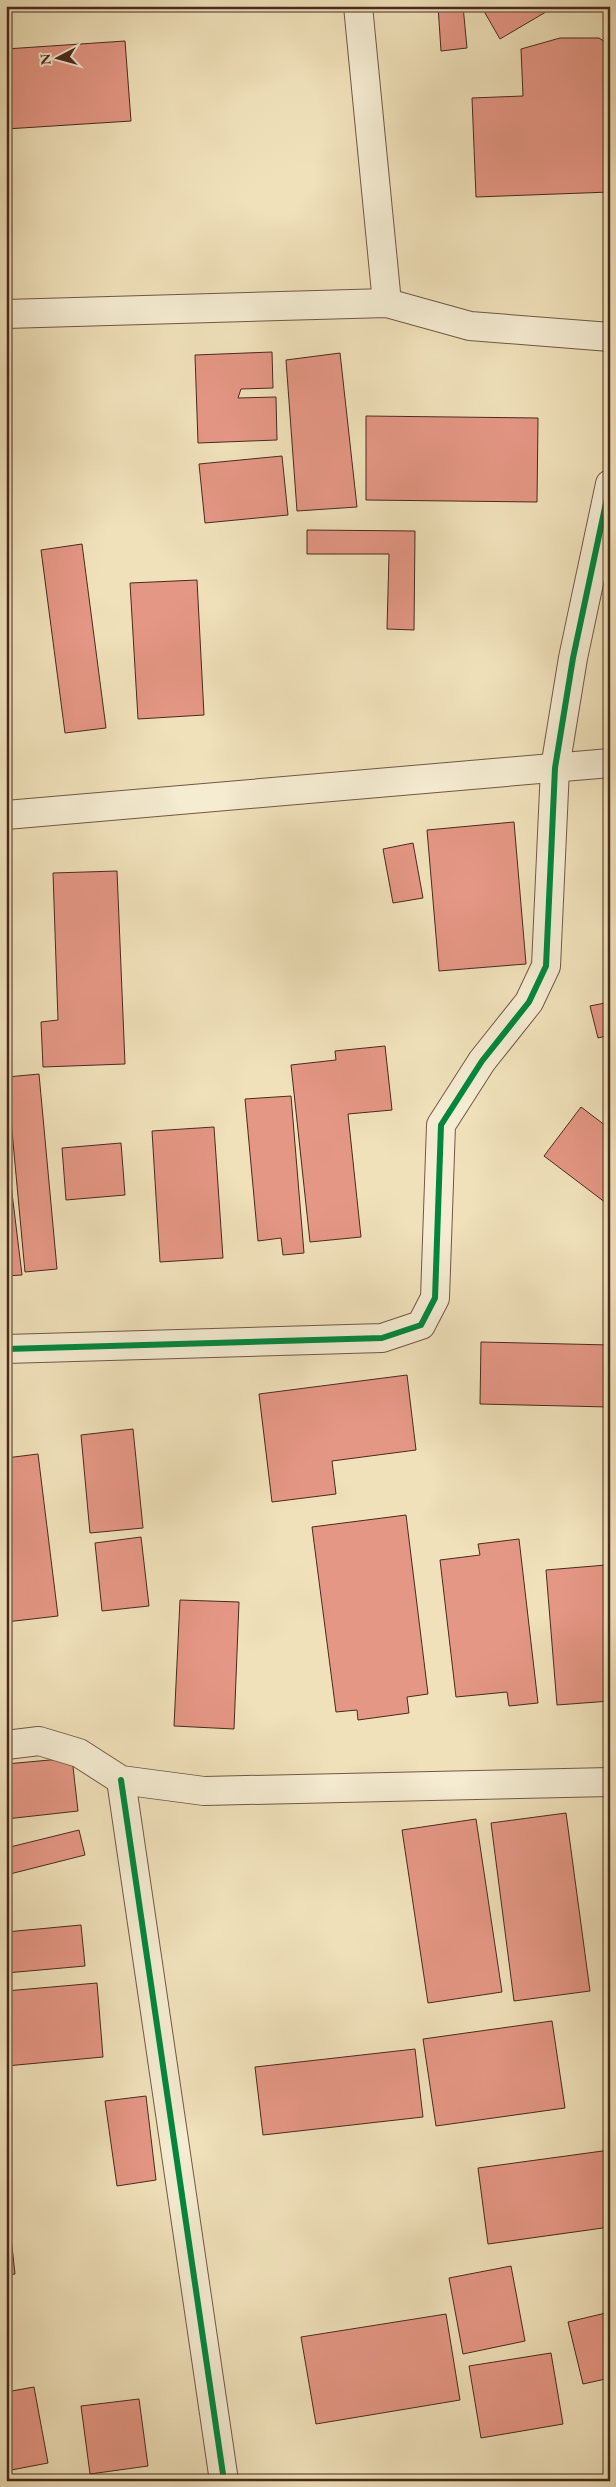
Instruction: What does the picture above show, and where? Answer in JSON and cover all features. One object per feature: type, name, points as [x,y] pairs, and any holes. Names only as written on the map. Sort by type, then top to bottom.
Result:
[{"type":"street","points":[[358,6],[387,303]]},
{"type":"street","points":[[6,314],[387,303],[470,326],[610,337]]},
{"type":"street","points":[[6,1349],[382,1338],[421,1325],[434,1298],[442,1125],[482,1061],[529,1002],[546,966],[555,768],[573,658],[610,484]]},
{"type":"street","points":[[6,815],[610,763]]},
{"type":"street","points":[[6,1745],[39,1741],[79,1753],[121,1780],[204,1791],[610,1782]]},
{"type":"street","points":[[121,1780],[224,2481]]},
{"type":"building","points":[[438,6],[463,6],[467,48],[441,51]]},
{"type":"building","points":[[481,6],[556,6],[500,39]]},
{"type":"building","points":[[560,38],[599,38],[610,45],[610,192],[476,197],[472,98],[523,96],[521,49]]},
{"type":"building","points":[[125,41],[131,121],[6,129],[6,49]]},
{"type":"building","points":[[272,352],[273,388],[241,389],[238,398],[276,397],[277,440],[198,443],[195,355]]},
{"type":"building","points":[[340,353],[357,507],[297,511],[286,360]]},
{"type":"building","points":[[366,416],[538,418],[537,502],[366,500]]},
{"type":"building","points":[[282,456],[288,515],[205,523],[199,464]]},
{"type":"building","points":[[307,530],[415,531],[414,630],[387,629],[389,554],[307,554]]},
{"type":"building","points":[[82,544],[106,728],[65,733],[41,550]]},
{"type":"building","points":[[197,580],[204,715],[138,719],[130,583]]},
{"type":"building","points":[[514,822],[526,964],[439,971],[427,830]]},
{"type":"building","points":[[413,843],[423,898],[393,903],[383,849]]},
{"type":"building","points":[[117,871],[125,1064],[43,1067],[41,1022],[58,1020],[53,873]]},
{"type":"building","points":[[610,1002],[610,1035],[598,1038],[590,1006]]},
{"type":"building","points":[[385,1046],[392,1110],[348,1114],[361,1237],[310,1242],[291,1065],[336,1060],[335,1051]]},
{"type":"building","points":[[39,1074],[57,1269],[25,1272],[7,1077]]},
{"type":"building","points":[[291,1096],[304,1253],[283,1255],[281,1238],[258,1241],[245,1099]]},
{"type":"building","points":[[581,1107],[610,1129],[610,1206],[544,1156]]},
{"type":"building","points":[[214,1127],[223,1258],[160,1262],[152,1131]]},
{"type":"building","points":[[121,1143],[125,1195],[66,1200],[62,1148]]},
{"type":"building","points":[[6,1144],[22,1275],[6,1276]]},
{"type":"building","points":[[481,1342],[610,1345],[609,1407],[480,1404]]},
{"type":"building","points":[[407,1375],[416,1450],[332,1461],[336,1494],[272,1502],[259,1394]]},
{"type":"building","points":[[133,1429],[143,1528],[90,1533],[81,1435]]},
{"type":"building","points":[[38,1454],[58,1616],[6,1622],[6,1458]]},
{"type":"building","points":[[406,1515],[428,1694],[407,1697],[409,1713],[358,1720],[357,1710],[336,1712],[312,1527]]},
{"type":"building","points":[[141,1537],[149,1606],[102,1611],[95,1543]]},
{"type":"building","points":[[519,1539],[538,1703],[509,1706],[507,1692],[456,1697],[440,1560],[480,1555],[478,1544]]},
{"type":"building","points":[[606,1565],[610,1616],[610,1701],[557,1705],[546,1570]]},
{"type":"building","points":[[180,1600],[239,1602],[234,1729],[174,1726]]},
{"type":"building","points":[[72,1758],[78,1811],[6,1819],[6,1764]]},
{"type":"building","points":[[566,1813],[590,1991],[514,2001],[491,1823]]},
{"type":"building","points":[[476,1819],[502,1992],[428,2003],[402,1830]]},
{"type":"building","points":[[79,1830],[85,1855],[6,1875],[6,1848]]},
{"type":"building","points":[[81,1925],[85,1966],[6,1973],[6,1932]]},
{"type":"building","points":[[97,1983],[103,2057],[6,2066],[6,1991]]},
{"type":"building","points":[[552,2021],[565,2108],[436,2126],[423,2039]]},
{"type":"building","points":[[415,2049],[423,2117],[263,2135],[255,2067]]},
{"type":"building","points":[[146,2096],[156,2180],[117,2186],[105,2101]]},
{"type":"building","points":[[610,2150],[610,2227],[488,2244],[478,2168]]},
{"type":"building","points":[[6,2191],[15,2274],[6,2275]]},
{"type":"building","points":[[511,2266],[525,2341],[463,2354],[449,2278]]},
{"type":"building","points":[[610,2312],[610,2378],[583,2384],[568,2322]]},
{"type":"building","points":[[446,2314],[460,2400],[316,2424],[301,2337]]},
{"type":"building","points":[[551,2353],[563,2424],[481,2438],[469,2366]]},
{"type":"building","points":[[34,2387],[48,2463],[6,2471],[6,2392]]},
{"type":"building","points":[[139,2399],[148,2466],[90,2474],[81,2406]]},
{"type":"cycle path","points":[[6,1349],[382,1338],[421,1325],[435,1298],[441,1125],[482,1061],[529,1002],[546,966],[555,768],[573,658],[610,484]]},
{"type":"cycle path","points":[[121,1780],[224,2481]]}]
